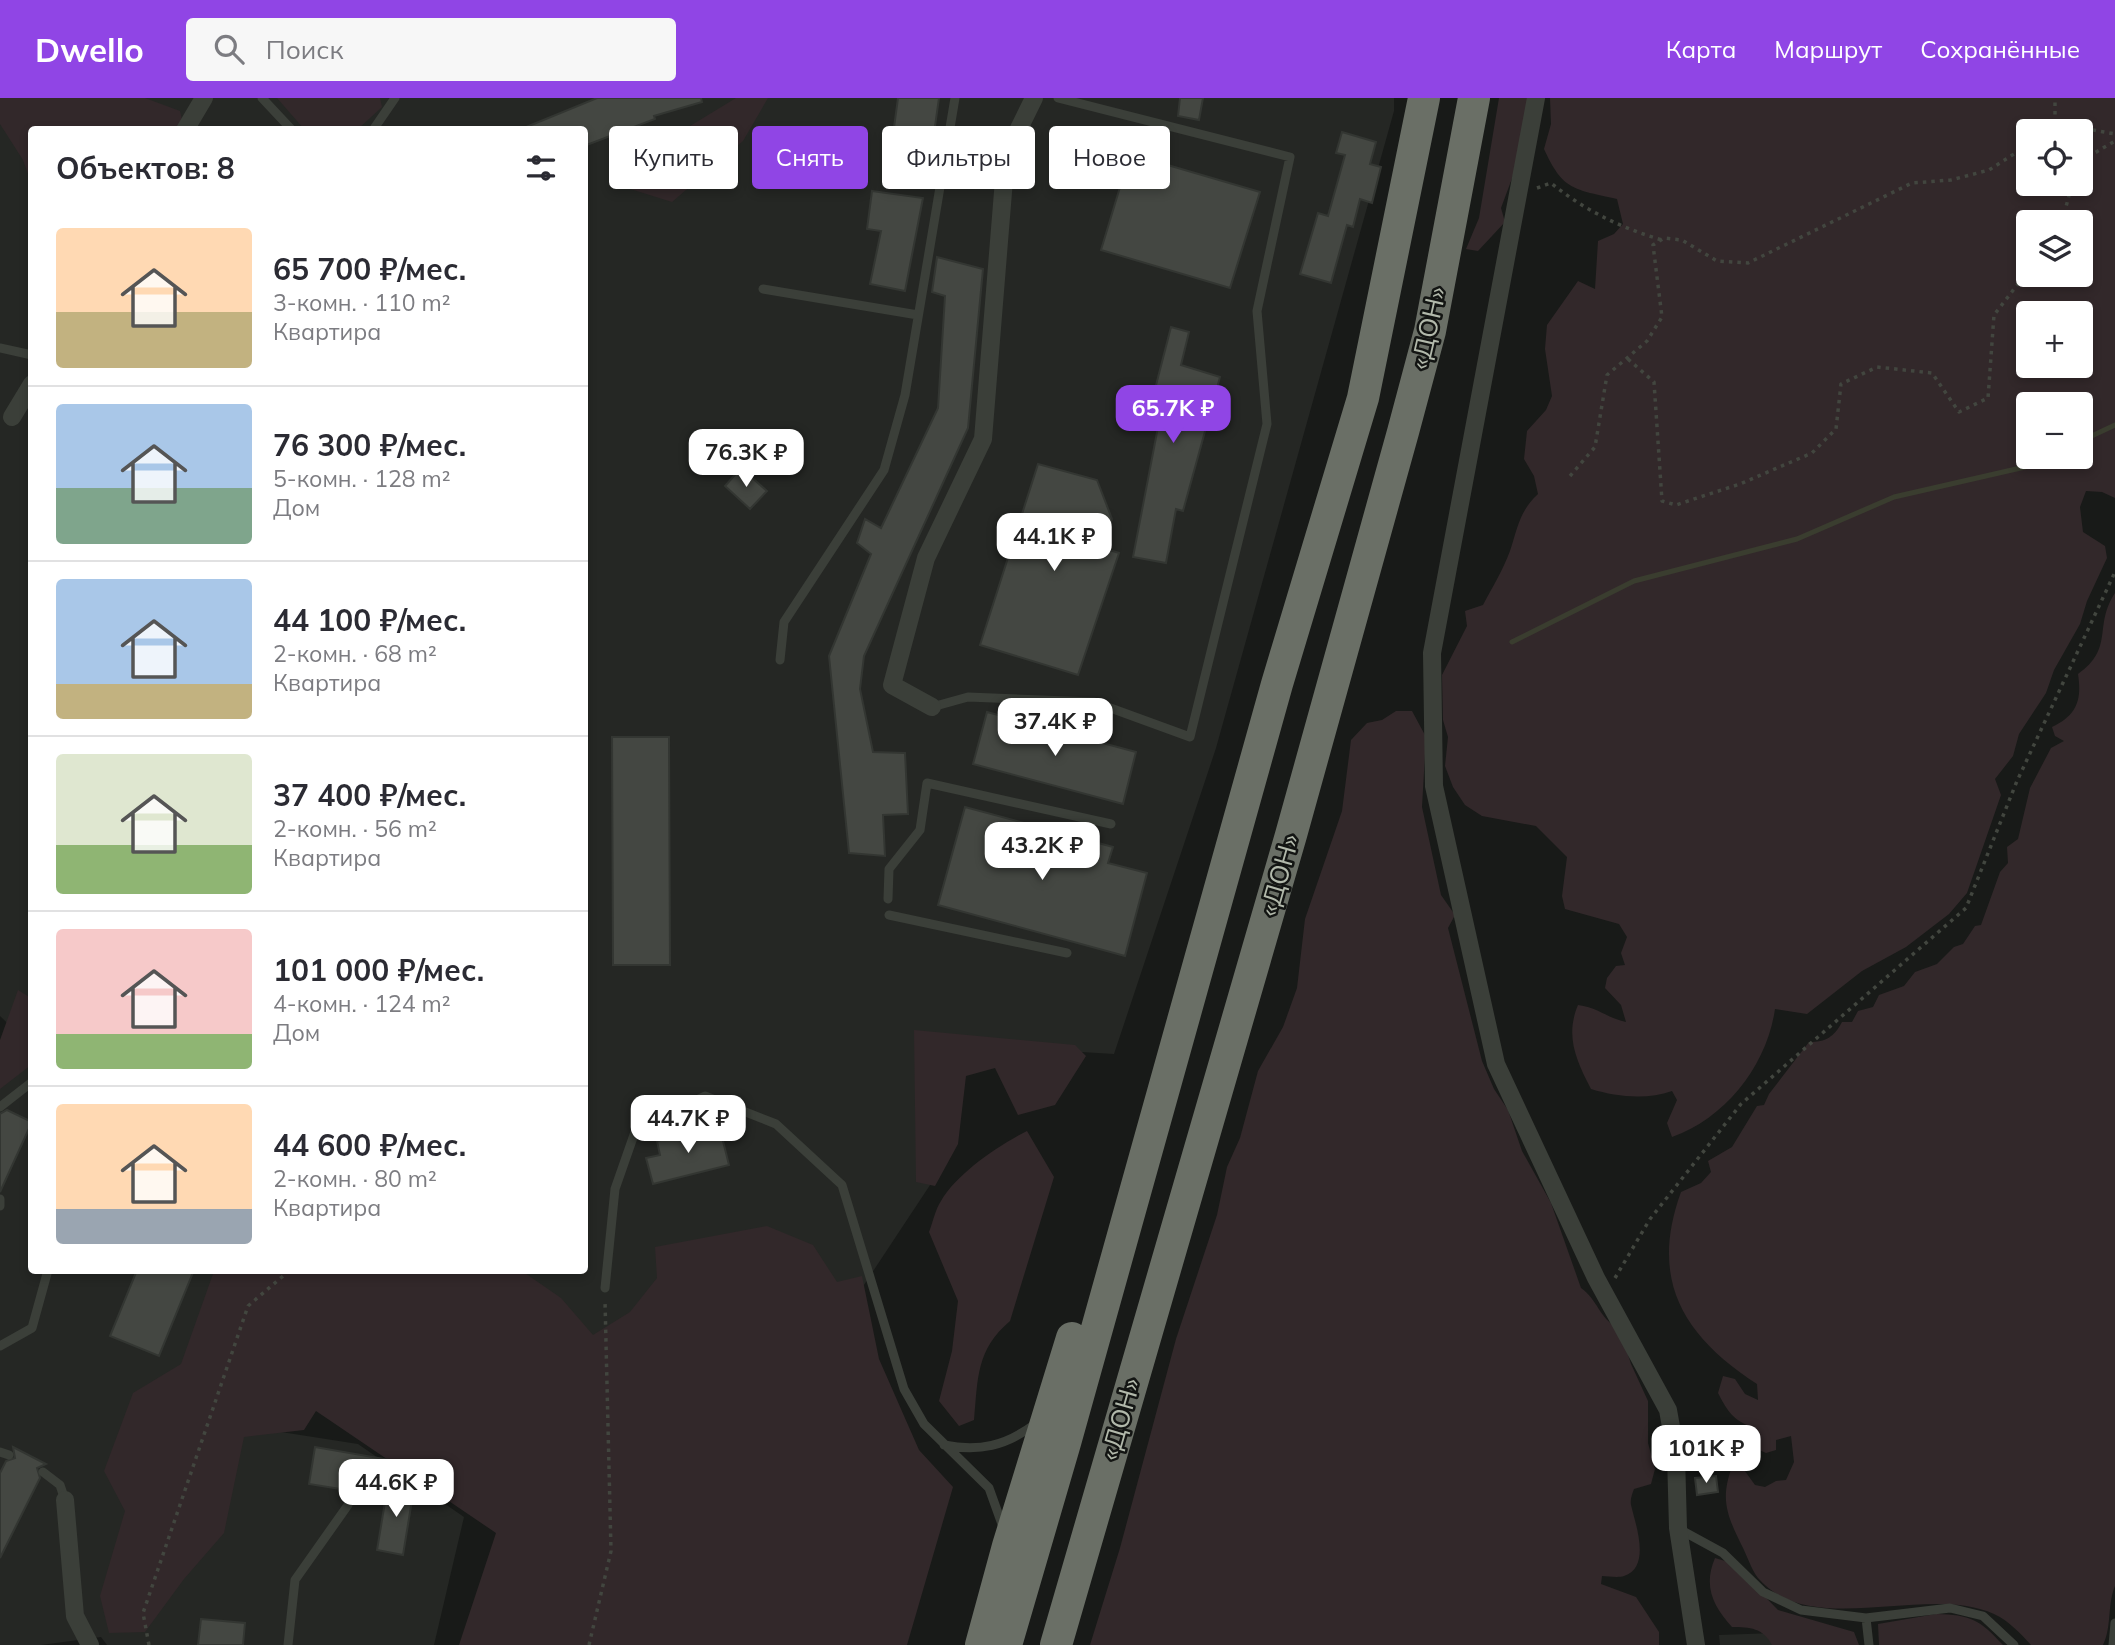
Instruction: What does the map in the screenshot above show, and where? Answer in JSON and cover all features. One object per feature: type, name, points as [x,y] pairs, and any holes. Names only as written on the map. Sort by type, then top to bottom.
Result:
[{"type":"highway","points":[[1006,1645],[1277,684],[1363,398],[1424,98]]},
{"type":"highway","name":"«ДОН»","points":[[1056,1645],[1291,835],[1404,432],[1430,331],[1474,98]]},
{"type":"highway","points":[[981,1645],[1007,1546],[1082,1306],[1120,1244]]},
{"type":"street","points":[[932,706],[892,685],[926,558],[983,439],[1006,155],[1034,98]]},
{"type":"street","points":[[1536,98],[1432,653],[1434,786],[1496,1063],[1605,1295],[1668,1410],[1676,1455],[1678,1528],[1696,1645]]},
{"type":"street","points":[[187,126],[202,99]]},
{"type":"street","points":[[12,417],[28,391]]},
{"type":"street","points":[[65,1500],[75,1616],[90,1645]]},
{"type":"lane","points":[[262,98],[288,126]]},
{"type":"lane","points":[[376,126],[395,98]]},
{"type":"lane","points":[[780,660],[784,622],[884,470],[905,396],[955,98]]},
{"type":"lane","points":[[932,706],[968,697],[1094,702],[1190,737],[1267,424],[1257,311],[1290,157],[1058,98]]},
{"type":"lane","points":[[763,289],[918,315]]},
{"type":"lane","points":[[0,348],[28,354]]},
{"type":"lane","points":[[888,899],[889,869],[920,830],[928,783],[1111,824]]},
{"type":"lane","points":[[889,915],[1067,953]]},
{"type":"lane","points":[[0,1107],[28,1085]]},
{"type":"lane","points":[[605,1288],[615,1189],[636,1129],[705,1096],[776,1124],[842,1185],[904,1389],[924,1424],[942,1445],[972,1468],[989,1488],[1007,1546]]},
{"type":"lane","points":[[0,1199],[0,1206]]},
{"type":"lane","points":[[0,1346],[32,1328],[47,1274]]},
{"type":"lane","points":[[942,1445],[970,1451],[994,1447],[1020,1435],[1050,1412]]},
{"type":"lane","points":[[43,1472],[60,1485],[65,1500]]},
{"type":"lane","points":[[288,1645],[295,1580],[348,1505]]},
{"type":"lane","points":[[1678,1528],[1723,1553],[1763,1592],[1801,1610],[1866,1618],[1950,1608],[1983,1616],[2014,1645]]},
{"type":"lane","points":[[1866,1618],[1869,1645]]},
{"type":"lane","points":[[2113,1645],[2115,1623]]},
{"type":"path","points":[[2055,98],[2055,119]]},
{"type":"path","points":[[2093,130],[2115,134]]},
{"type":"path","points":[[2093,154],[2115,141]]},
{"type":"path","points":[[1518,196],[1551,183],[1576,204],[1631,231],[1662,240],[1682,240],[1717,261],[1748,263],[1912,183],[1951,180],[1989,170],[2016,153]]},
{"type":"path","points":[[1570,476],[1595,447],[1607,375],[1647,341],[1662,317],[1653,245],[1662,240]]},
{"type":"path","points":[[1628,359],[1654,382],[1662,501],[1676,505],[1740,484],[1812,453],[1836,429],[1841,384],[1877,367],[1933,373],[1959,412],[1988,398],[1994,314],[2016,286]]},
{"type":"path","points":[[1605,1295],[1650,1219],[1741,1104],[1966,908],[2017,781],[2115,572]]},
{"type":"path","points":[[149,1645],[143,1613],[248,1306],[285,1274]]},
{"type":"path","points":[[589,1645],[611,1551],[605,1288]]},
{"type":"shaded area","points":[[0,98],[1394,98],[1394,111],[1216,748],[1114,1054],[937,1043],[938,1173],[854,1300],[593,1372],[400,1274],[588,1274],[588,126],[28,126],[28,1043],[0,1016]]},
{"type":"shaded area","points":[[0,98],[145,98],[180,111],[182,120],[178,126],[28,126],[28,174],[23,160],[0,124]]},
{"type":"shaded area","points":[[277,98],[380,98],[382,107],[361,126],[301,126]]},
{"type":"shaded area","points":[[736,98],[768,98],[738,145],[738,126],[690,126]]},
{"type":"shaded area","points":[[1499,98],[1528,98],[1514,173],[1501,208],[1505,222],[1478,251],[1466,249],[1479,218]]},
{"type":"shaded area","points":[[1550,98],[2115,98],[2115,498],[2102,492],[2086,491],[2080,507],[2083,532],[2105,546],[2107,558],[2087,601],[2080,624],[2054,670],[2046,693],[2019,734],[2013,756],[1995,779],[2001,795],[1967,893],[1949,914],[1906,947],[1862,971],[1807,1014],[1775,1009],[1763,1050],[1741,1087],[1710,1117],[1672,1137],[1667,1123],[1677,1100],[1672,1091],[1652,1096],[1632,1096],[1591,1089],[1574,1048],[1572,1027],[1578,1005],[1626,1022],[1621,1005],[1605,988],[1607,978],[1616,966],[1625,965],[1621,953],[1627,937],[1619,924],[1565,909],[1562,896],[1567,857],[1536,826],[1482,816],[1465,805],[1453,787],[1445,766],[1448,737],[1443,720],[1442,675],[1467,626],[1465,611],[1483,605],[1507,558],[1523,514],[1538,494],[1534,476],[1524,459],[1527,431],[1546,410],[1552,396],[1545,349],[1547,325],[1578,281],[1595,289],[1598,241],[1614,234],[1623,224],[1617,199],[1580,190],[1564,181],[1544,149],[1551,124]]},
{"type":"shaded area","points":[[630,189],[687,189],[672,202]]},
{"type":"shaded area","points":[[2115,593],[2115,1586],[2106,1638],[2103,1645],[2031,1645],[1999,1617],[1967,1606],[1936,1604],[1838,1608],[1808,1605],[1781,1596],[1758,1578],[1728,1514],[1727,1486],[1733,1464],[1742,1467],[1755,1485],[1765,1487],[1776,1481],[1786,1480],[1794,1462],[1791,1436],[1776,1440],[1776,1450],[1766,1453],[1757,1449],[1747,1425],[1730,1412],[1718,1393],[1723,1376],[1735,1379],[1745,1394],[1758,1400],[1757,1384],[1709,1346],[1679,1303],[1671,1279],[1669,1252],[1672,1224],[1681,1192],[1701,1183],[1711,1172],[1708,1161],[1732,1147],[1757,1106],[1764,1105],[1769,1094],[1809,1042],[1825,1040],[1833,1035],[1842,1022],[1852,1022],[1858,1011],[1873,1007],[1879,995],[1904,986],[1915,972],[1937,964],[1954,947],[1963,944],[1975,926],[1981,925],[2000,872],[2008,863],[2007,847],[2018,839],[2030,788],[2051,748],[2064,741],[2055,736],[2052,727],[2067,717],[2076,706],[2079,692],[2078,674],[2096,655],[2105,616]]},
{"type":"shaded area","points":[[1396,711],[1412,711],[1426,737],[1422,807],[1441,895],[1455,915],[1448,928],[1482,1061],[1494,1089],[1508,1110],[1522,1151],[1551,1203],[1581,1288],[1607,1320],[1620,1330],[1631,1364],[1648,1401],[1648,1443],[1655,1469],[1651,1484],[1634,1489],[1631,1499],[1640,1554],[1633,1571],[1624,1576],[1602,1576],[1601,1584],[1636,1597],[1659,1632],[1659,1645],[1090,1645],[1120,1548],[1176,1339],[1217,1215],[1227,1167],[1240,1138],[1258,1071],[1283,1027],[1297,988],[1305,919],[1342,811],[1351,740],[1367,723],[1382,720]]},
{"type":"shaded area","points":[[18,990],[28,996],[28,1067],[0,1089],[0,1040]]},
{"type":"shaded area","points":[[914,1030],[1075,1045],[1086,1056],[1055,1105],[1018,1115],[995,1068],[966,1076],[958,1144],[935,1186],[916,1182]]},
{"type":"shaded area","points":[[28,1059],[28,1274],[345,1274],[237,1425],[358,1444],[464,1517],[434,1645],[107,1645],[101,1637],[41,1645],[0,1645],[0,1082]]},
{"type":"shaded area","points":[[1027,1131],[1054,1177],[1010,1321],[991,1343],[981,1366],[974,1420],[959,1426],[939,1401],[952,1351],[958,1301],[929,1232],[939,1205],[957,1181],[992,1152]]},
{"type":"shaded area","points":[[767,1226],[813,1245],[837,1282],[862,1276],[879,1359],[919,1450],[953,1487],[907,1645],[459,1645],[496,1533],[316,1411],[304,1430],[244,1437],[224,1533],[184,1579],[145,1632],[109,1633],[100,1596],[125,1511],[104,1471],[133,1393],[181,1364],[213,1274],[526,1274],[561,1298],[593,1335],[630,1312],[657,1278],[655,1247]]},
{"type":"shaded area","points":[[1715,1558],[1732,1563],[1778,1610],[1854,1632],[1859,1645],[1772,1645],[1764,1635],[1755,1630],[1732,1627],[1715,1603],[1710,1587]]},
{"type":"shaded area","points":[[1936,1614],[1974,1620],[2003,1645],[1879,1645],[1878,1624]]},
{"type":"shaded area","points":[[1775,1633],[1777,1645],[1720,1645],[1719,1635]]},
{"type":"building","points":[[597,98],[701,98],[702,102],[654,116],[655,119],[637,126],[609,126],[609,136],[588,144],[588,126],[529,126]]},
{"type":"building","points":[[898,98],[939,98],[935,126],[894,126]]},
{"type":"building","points":[[1180,98],[1203,98],[1199,120],[1178,116]]},
{"type":"building","points":[[1342,132],[1376,142],[1370,164],[1381,167],[1372,203],[1360,199],[1353,227],[1347,225],[1331,283],[1300,274],[1318,213],[1328,216],[1345,155],[1336,153]]},
{"type":"building","points":[[1170,166],[1260,192],[1230,288],[1101,250],[1119,189],[1170,189]]},
{"type":"building","points":[[872,191],[923,198],[905,291],[870,284],[881,231],[867,229]]},
{"type":"building","points":[[937,257],[983,269],[968,428],[864,656],[860,689],[873,752],[905,753],[908,814],[883,815],[885,856],[849,853],[829,656],[871,554],[857,543],[865,519],[881,528],[938,408],[945,296],[932,292]]},
{"type":"building","points":[[1171,327],[1189,332],[1181,365],[1220,377],[1183,511],[1176,509],[1166,563],[1133,557],[1158,427],[1146,424]]},
{"type":"building","points":[[1038,464],[1097,480],[1112,519],[1103,548],[1119,553],[1078,675],[980,645]]},
{"type":"building","points":[[741,468],[767,491],[750,509],[725,486]]},
{"type":"building","points":[[987,712],[1136,752],[1123,804],[973,764]]},
{"type":"building","points":[[612,737],[669,737],[670,965],[613,965]]},
{"type":"building","points":[[965,807],[1113,847],[1108,863],[1147,873],[1125,956],[938,905]]},
{"type":"building","points":[[7,1110],[28,1120],[28,1131],[0,1192],[0,1114]]},
{"type":"building","points":[[719,1125],[729,1165],[653,1184],[646,1158],[660,1155],[657,1141]]},
{"type":"building","points":[[135,1274],[192,1274],[159,1356],[110,1336]]},
{"type":"building","points":[[13,1447],[46,1464],[37,1468],[40,1478],[0,1558],[0,1473],[6,1461],[15,1458]]},
{"type":"building","points":[[315,1447],[390,1460],[384,1496],[309,1484]]},
{"type":"building","points":[[1716,1476],[1718,1492],[1697,1495],[1695,1478]]},
{"type":"building","points":[[388,1484],[414,1488],[403,1555],[377,1550]]},
{"type":"building","points":[[201,1619],[245,1623],[243,1645],[198,1645]]},
{"type":"waterway","points":[[2093,435],[2115,425]]},
{"type":"waterway","points":[[1512,642],[1634,581],[1797,539],[1894,497],[2016,469]]}]
